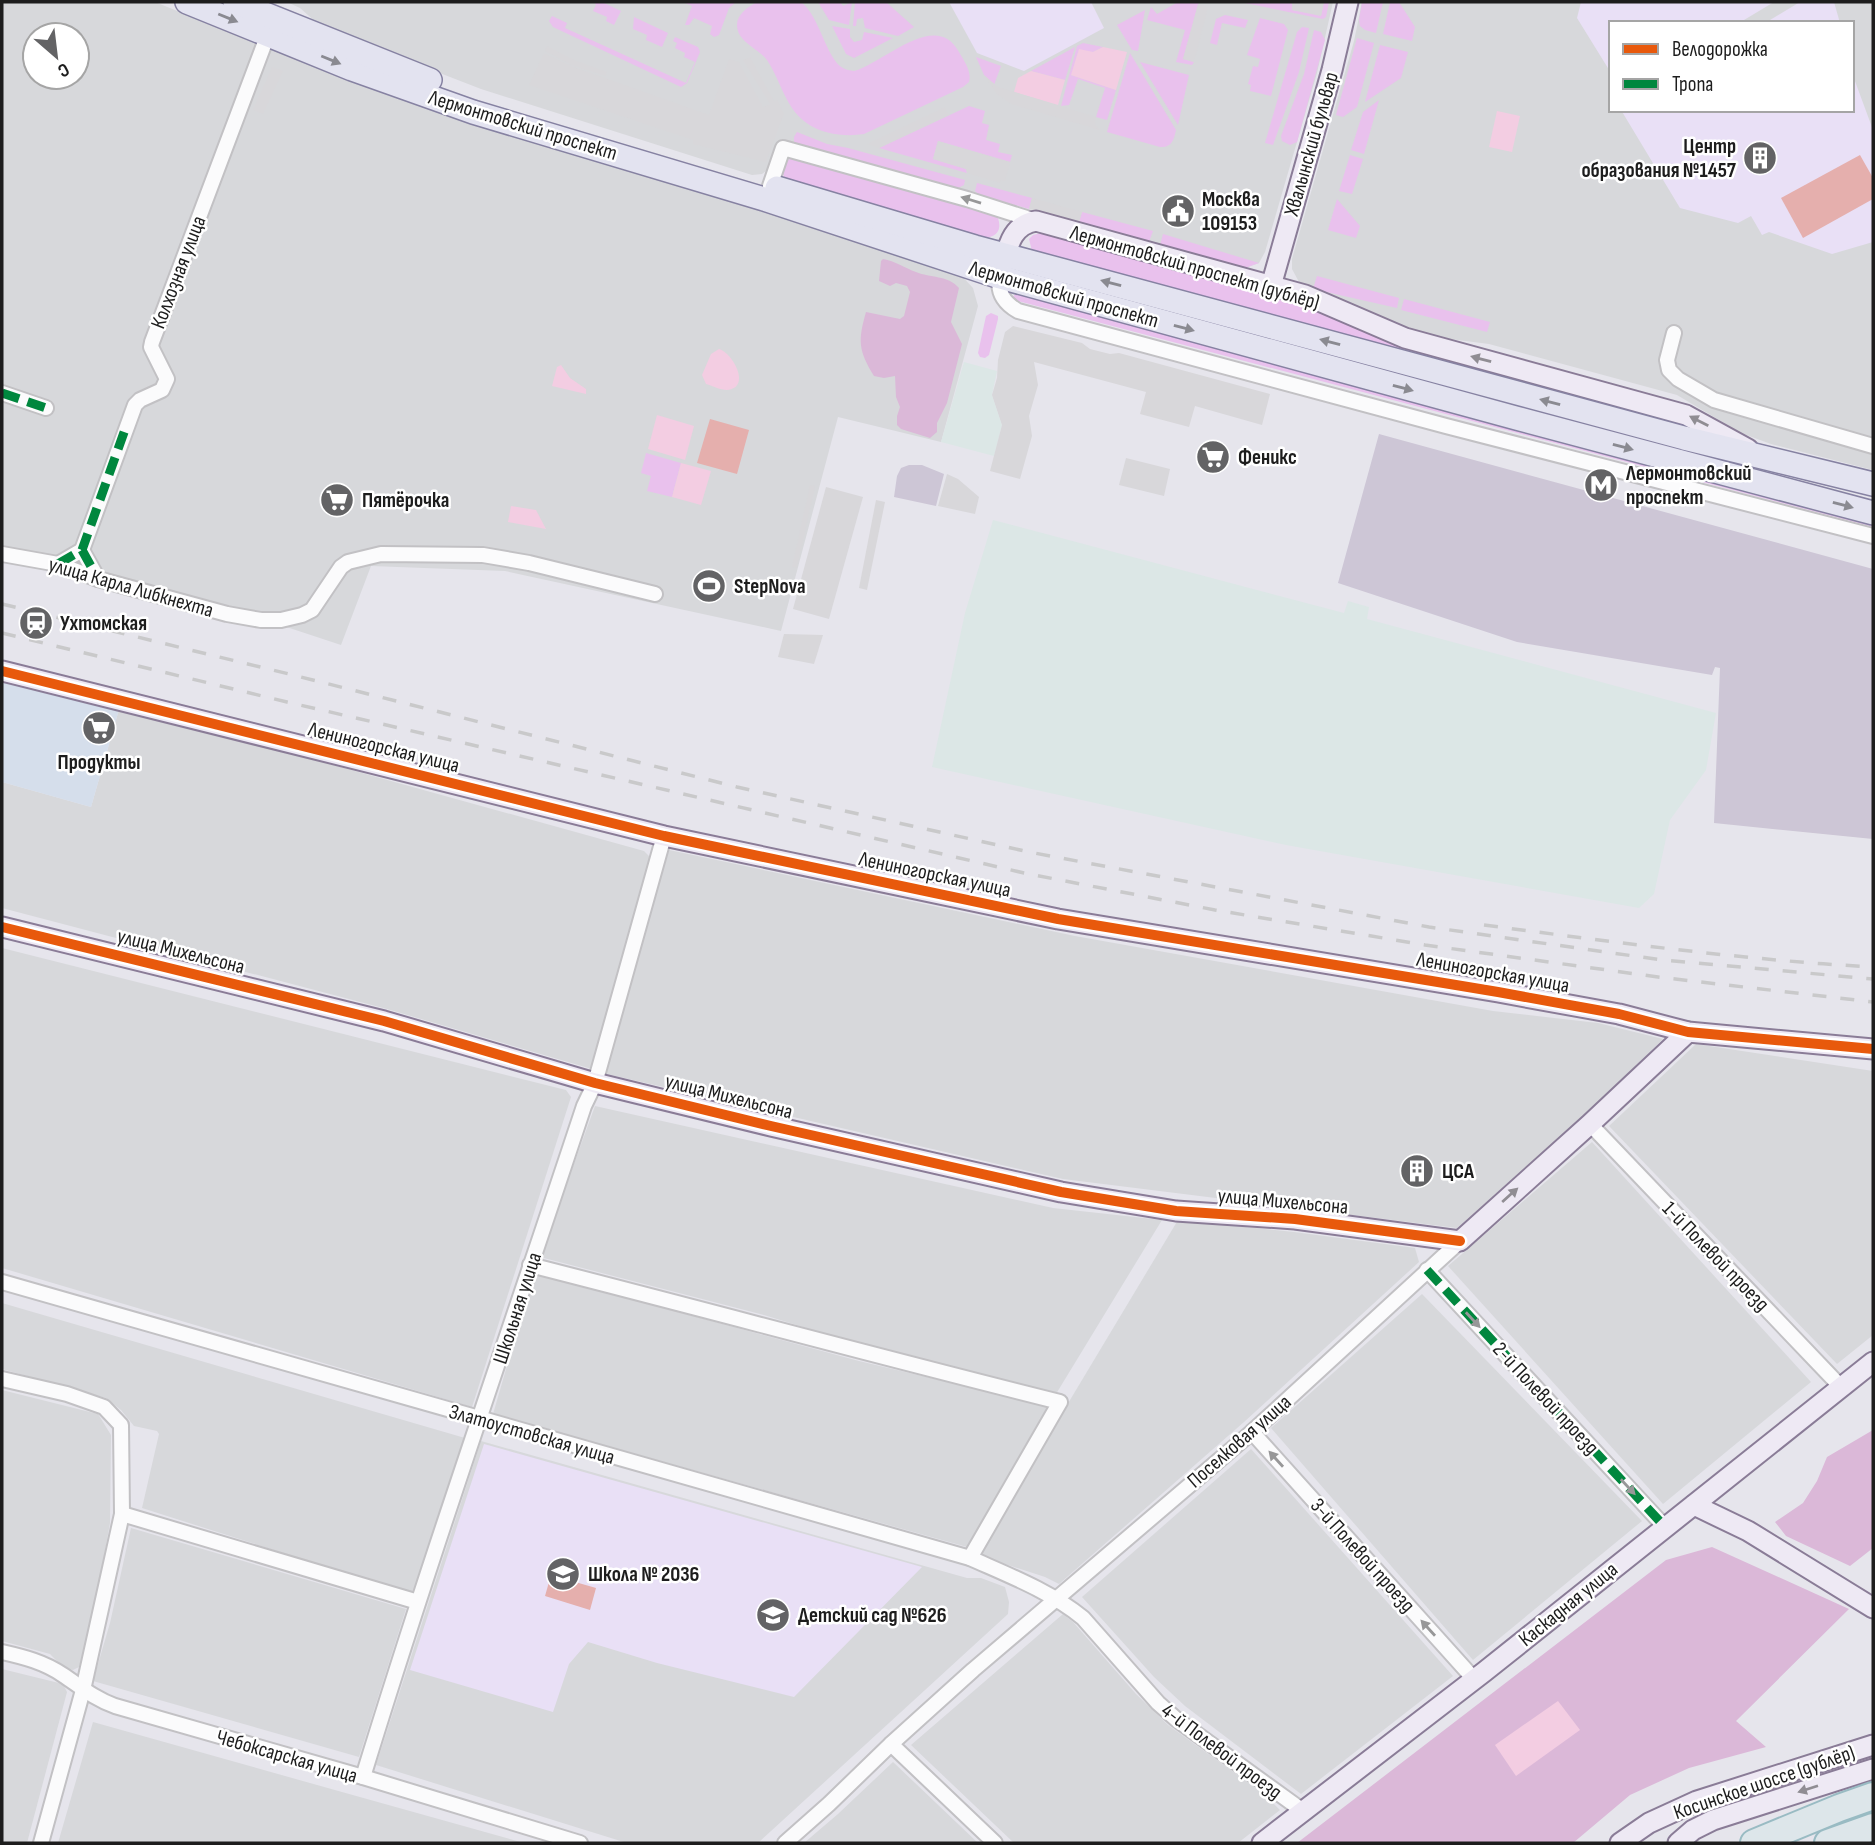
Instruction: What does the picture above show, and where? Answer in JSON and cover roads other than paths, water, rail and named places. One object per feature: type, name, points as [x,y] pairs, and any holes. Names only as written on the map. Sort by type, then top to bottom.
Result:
[{"type":"highway","points":[[1754,1843],[1873,1796]]},
{"type":"highway","points":[[1828,1843],[1873,1827]]},
{"type":"main road","points":[[187,2],[271,26]]},
{"type":"main road","points":[[235,2],[271,26]]},
{"type":"main road","name":"Лермонтовский проспект","points":[[271,26],[478,99],[770,186],[1003,266],[1873,484]]},
{"type":"main road","name":"Лермонтовский проспект","points":[[271,26],[352,69],[473,112],[1490,411],[1873,513]]},
{"type":"street","name":"Хвалынский бульвар","points":[[1271,286],[1332,70],[1348,2]]},
{"type":"street","name":"Колхозная улица","points":[[82,550],[135,405],[162,390],[167,379],[151,347],[152,342],[271,26]]},
{"type":"street","name":"Лермонтовский проспект (дублёр)","points":[[770,186],[783,148],[1305,295],[1405,338],[1686,415],[1700,420],[1758,455]]},
{"type":"street","points":[[1036,221],[1015,231],[1003,266],[999,293],[1004,301],[1018,311],[1873,537]]},
{"type":"street","points":[[1674,333],[1667,360],[1670,370],[1678,379],[1714,400],[1873,446]]},
{"type":"street","points":[[2,393],[46,408]]},
{"type":"street","points":[[58,564],[82,550],[98,579]]},
{"type":"street","name":"улица Карла Либкнехта","points":[[2,554],[58,564],[98,579],[228,614],[261,620],[281,620],[312,610],[341,567],[348,562],[381,554],[483,555],[529,563],[655,594]]},
{"type":"street","name":"Лениногорская улица","points":[[2,671],[664,836],[1058,919],[1536,999],[1619,1014],[1688,1032],[1873,1049]]},
{"type":"street","name":"Школьная улица","points":[[363,1777],[530,1265],[584,1106],[595,1083],[664,836]]},
{"type":"street","name":"улица Михельсона","points":[[2,927],[384,1021],[595,1083],[1061,1192],[1176,1211],[1295,1219],[1460,1241]]},
{"type":"street","name":"Поселковая улица","points":[[785,1843],[845,1790],[891,1744],[1252,1432],[1688,1032]]},
{"type":"street","name":"1-й Полевой проезд","points":[[1590,1124],[1841,1387]]},
{"type":"street","points":[[530,1265],[862,1353],[1060,1402],[970,1558]]},
{"type":"street","name":"2-й Полевой проезд","points":[[1427,1270],[1665,1527]]},
{"type":"street","name":"Златоустовская улица","points":[[2,1282],[970,1558],[1056,1599]]},
{"type":"street","name":"Каскадная улица","points":[[1262,1843],[1873,1363]]},
{"type":"street","points":[[2,1379],[67,1394],[104,1407],[121,1425],[122,1514],[83,1690],[41,1843]]},
{"type":"street","name":"3-й Полевой проезд","points":[[1252,1432],[1474,1679]]},
{"type":"street","points":[[1694,1505],[1748,1531],[1873,1608]]},
{"type":"street","points":[[122,1514],[418,1602]]},
{"type":"street","name":"4-й Полевой проезд","points":[[1056,1599],[1083,1618],[1144,1688],[1176,1719],[1303,1811]]},
{"type":"street","name":"Чебоксарская улица","points":[[2,1652],[34,1660],[62,1674],[98,1700],[115,1706],[580,1843]]},
{"type":"street","points":[[891,1744],[996,1843]]},
{"type":"street","name":"Косинское шоссе (дублёр)","points":[[1620,1843],[1649,1823],[1697,1801],[1873,1745]]},
{"type":"street","points":[[1678,1843],[1693,1829],[1713,1819],[1873,1769]]},
{"type":"railway","points":[[2,604],[737,787],[1029,852],[1429,927],[1662,960],[1873,979]]},
{"type":"railway","points":[[2,633],[1024,873],[1215,910],[1425,945],[1658,977],[1873,1002]]},
{"type":"railway","points":[[1484,925],[1727,955],[1873,967]]},
{"type":"place","name":"Центр образования №1457","points":[[1760,158]]},
{"type":"place","name":"Москва 109153","points":[[1178,211]]},
{"type":"place","name":"Феникс","points":[[1213,457]]},
{"type":"place","name":"Лермонтовский проспект","points":[[1601,485]]},
{"type":"place","name":"Пятёрочка","points":[[337,500]]},
{"type":"place","name":"StepNova","points":[[709,586]]},
{"type":"place","name":"Ухтомская","points":[[36,623]]},
{"type":"place","name":"Продукты","points":[[99,728]]},
{"type":"place","name":"ЦСА","points":[[1417,1171]]},
{"type":"place","name":"Школа № 2036","points":[[563,1574]]},
{"type":"place","name":"Детский сад №626","points":[[773,1615]]}]
